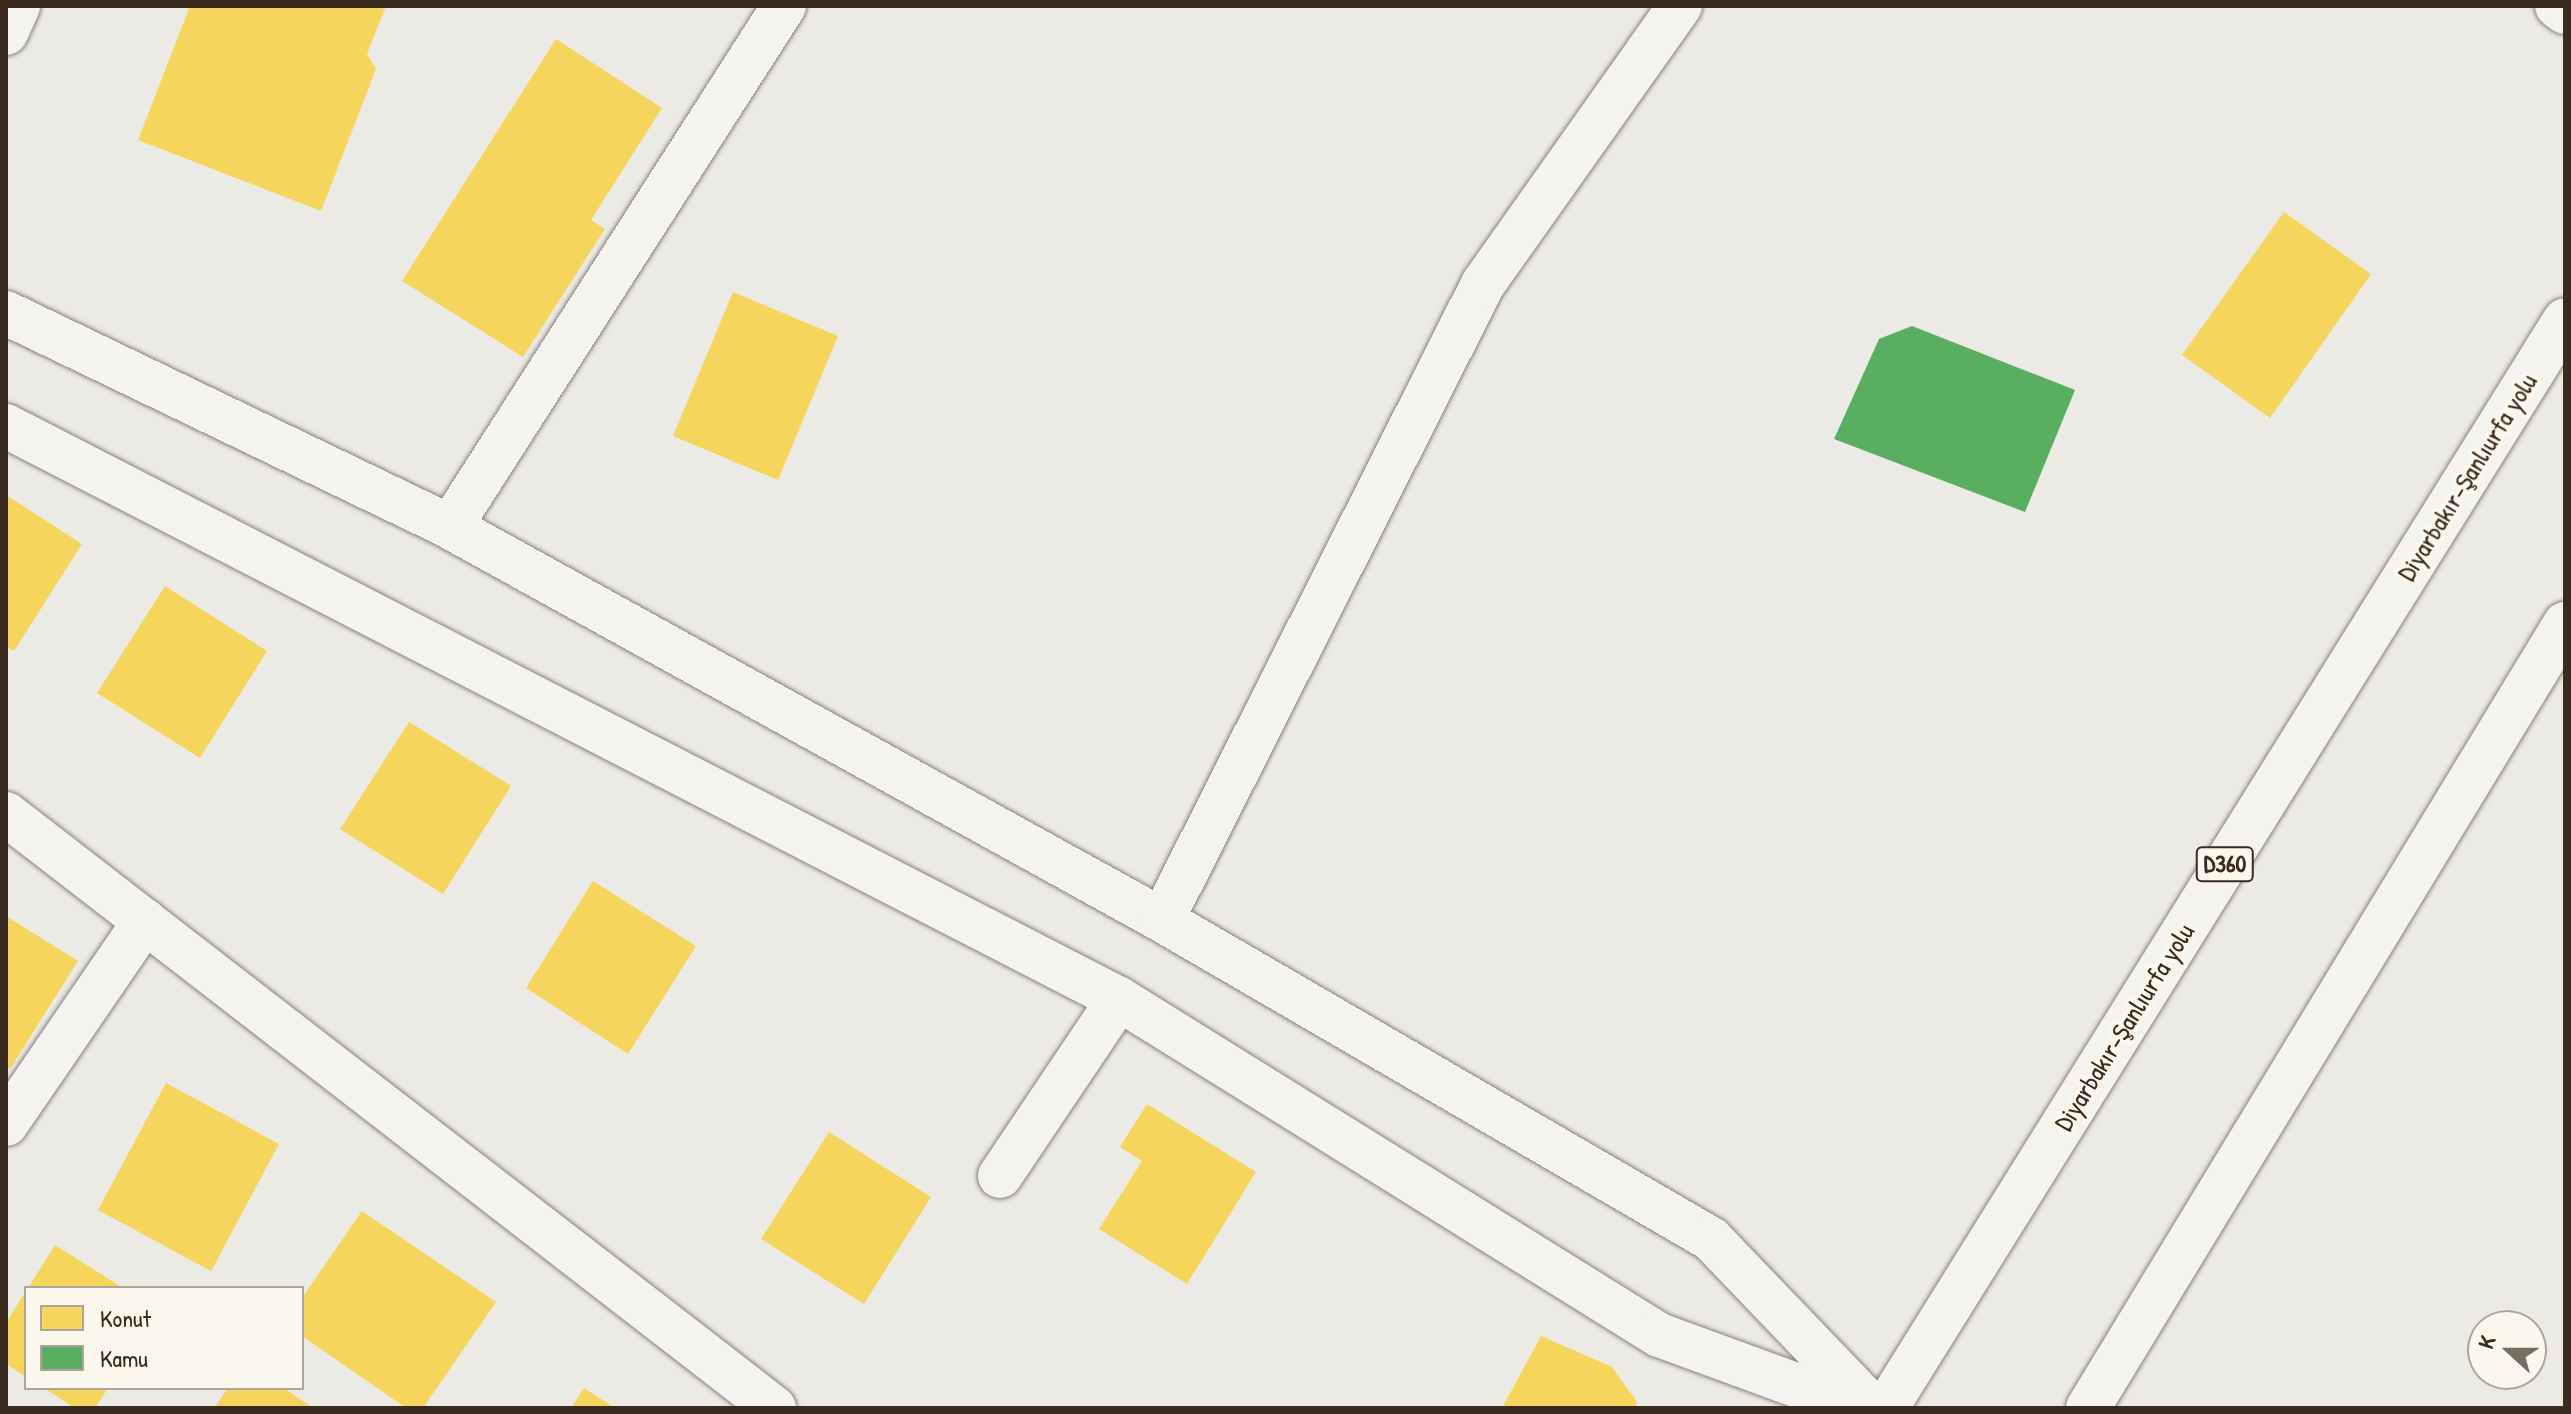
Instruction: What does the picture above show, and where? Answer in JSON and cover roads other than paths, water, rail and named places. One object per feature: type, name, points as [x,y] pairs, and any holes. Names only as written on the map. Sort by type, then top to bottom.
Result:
[{"type":"main road","points":[[6,33],[18,6]]},
{"type":"main road","points":[[450,527],[784,6]]},
{"type":"main road","points":[[1162,920],[1483,284],[1680,6]]},
{"type":"main road","points":[[2557,6],[2565,12]]},
{"type":"main road","points":[[6,313],[450,527],[1162,920],[1711,1239],[1873,1408]]},
{"type":"main road","name":"Diyarbakır-Şanlıurfa yolu","points":[[1886,1408],[2565,320]]},
{"type":"main road","points":[[6,426],[1119,999],[1659,1335],[1859,1408]]},
{"type":"main road","points":[[2088,1408],[2565,624]]},
{"type":"main road","points":[[6,814],[775,1408]]},
{"type":"main road","points":[[6,1124],[145,921]]},
{"type":"main road","points":[[1000,1176],[1119,999]]}]
